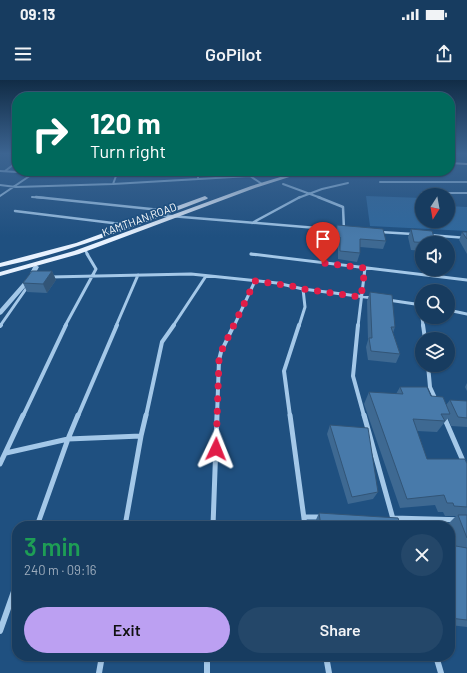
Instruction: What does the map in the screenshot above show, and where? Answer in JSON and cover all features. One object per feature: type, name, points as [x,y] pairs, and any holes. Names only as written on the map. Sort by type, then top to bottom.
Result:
[{"type":"main road","name":"KAMTHAN ROAD","points":[[0,265],[34,257],[170,211],[244,182]]},
{"type":"main road","name":"KAMTHAN ROAD","points":[[0,274],[36,266],[85,250],[269,182]]},
{"type":"street","points":[[0,196],[23,182]]},
{"type":"street","points":[[0,185],[16,187],[146,182]]},
{"type":"street","points":[[259,182],[262,184]]},
{"type":"street","points":[[380,182],[467,182]]},
{"type":"street","points":[[252,223],[308,193],[336,184],[348,183]]},
{"type":"street","points":[[283,184],[343,207],[344,230]]},
{"type":"street","points":[[455,193],[467,193]]},
{"type":"street","points":[[32,197],[170,211]]},
{"type":"street","points":[[15,211],[129,225]]},
{"type":"street","points":[[157,215],[352,231]]},
{"type":"street","points":[[375,232],[413,234]]},
{"type":"street","points":[[429,235],[467,238]]},
{"type":"street","points":[[0,464],[63,330],[96,269],[85,250]]},
{"type":"street","points":[[251,254],[467,280]]},
{"type":"street","points":[[0,326],[34,277],[36,266]]},
{"type":"street","points":[[365,268],[353,364],[353,376],[394,521]]},
{"type":"street","points":[[45,277],[191,274],[255,281],[376,299]]},
{"type":"street","points":[[39,521],[68,439],[138,276]]},
{"type":"street","points":[[126,521],[141,436],[162,342],[206,276]]},
{"type":"street","points":[[0,313],[34,277]]},
{"type":"street","points":[[213,521],[219,360],[221,352],[255,281]]},
{"type":"street","points":[[303,289],[305,308],[284,371],[304,521]]},
{"type":"street","points":[[384,300],[415,304]]},
{"type":"street","points":[[455,311],[467,314]]},
{"type":"street","points":[[429,372],[430,386],[439,407]]},
{"type":"street","points":[[442,414],[467,470]]},
{"type":"street","points":[[6,453],[68,439],[141,436]]},
{"type":"street","points":[[304,517],[326,517]]},
{"type":"street","points":[[385,518],[467,520]]},
{"type":"street","points":[[0,631],[12,597]]},
{"type":"street","points":[[99,673],[101,661]]},
{"type":"street","points":[[207,661],[207,673]]},
{"type":"street","points":[[327,661],[329,673]]},
{"type":"street","points":[[437,661],[441,673]]},
{"type":"shaded area","points":[[366,196],[415,198],[415,228],[455,228],[455,206],[467,207],[467,231],[370,226]]},
{"type":"building","points":[[337,225],[383,229],[386,241],[360,239],[360,253],[340,251],[340,237],[336,236]]},
{"type":"building","points":[[411,229],[432,231],[434,236],[415,236],[414,242]]},
{"type":"building","points":[[462,232],[467,232],[467,239]]},
{"type":"building","points":[[32,271],[52,271],[43,284],[23,283]]},
{"type":"building","points":[[370,292],[392,295],[395,327],[391,327],[400,354],[371,351],[369,338],[372,338]]},
{"type":"building","points":[[400,387],[427,387],[431,396],[443,397],[450,414],[441,414],[445,421],[413,419],[427,459],[465,459],[467,464],[467,507],[454,506],[453,503],[447,503],[444,495],[407,499],[369,392],[403,394]]},
{"type":"building","points":[[450,400],[467,401],[467,418],[458,417]]},
{"type":"building","points":[[330,425],[368,428],[378,492],[352,497]]},
{"type":"building","points":[[319,513],[398,518],[399,521],[320,521]]},
{"type":"building","points":[[458,515],[467,515],[467,538]]},
{"type":"building","points":[[455,546],[467,548],[467,620],[455,619]]},
{"type":"route","points":[[216,449],[219,360],[221,352],[255,281],[277,283],[303,289],[361,297],[365,268],[323,263]]}]
